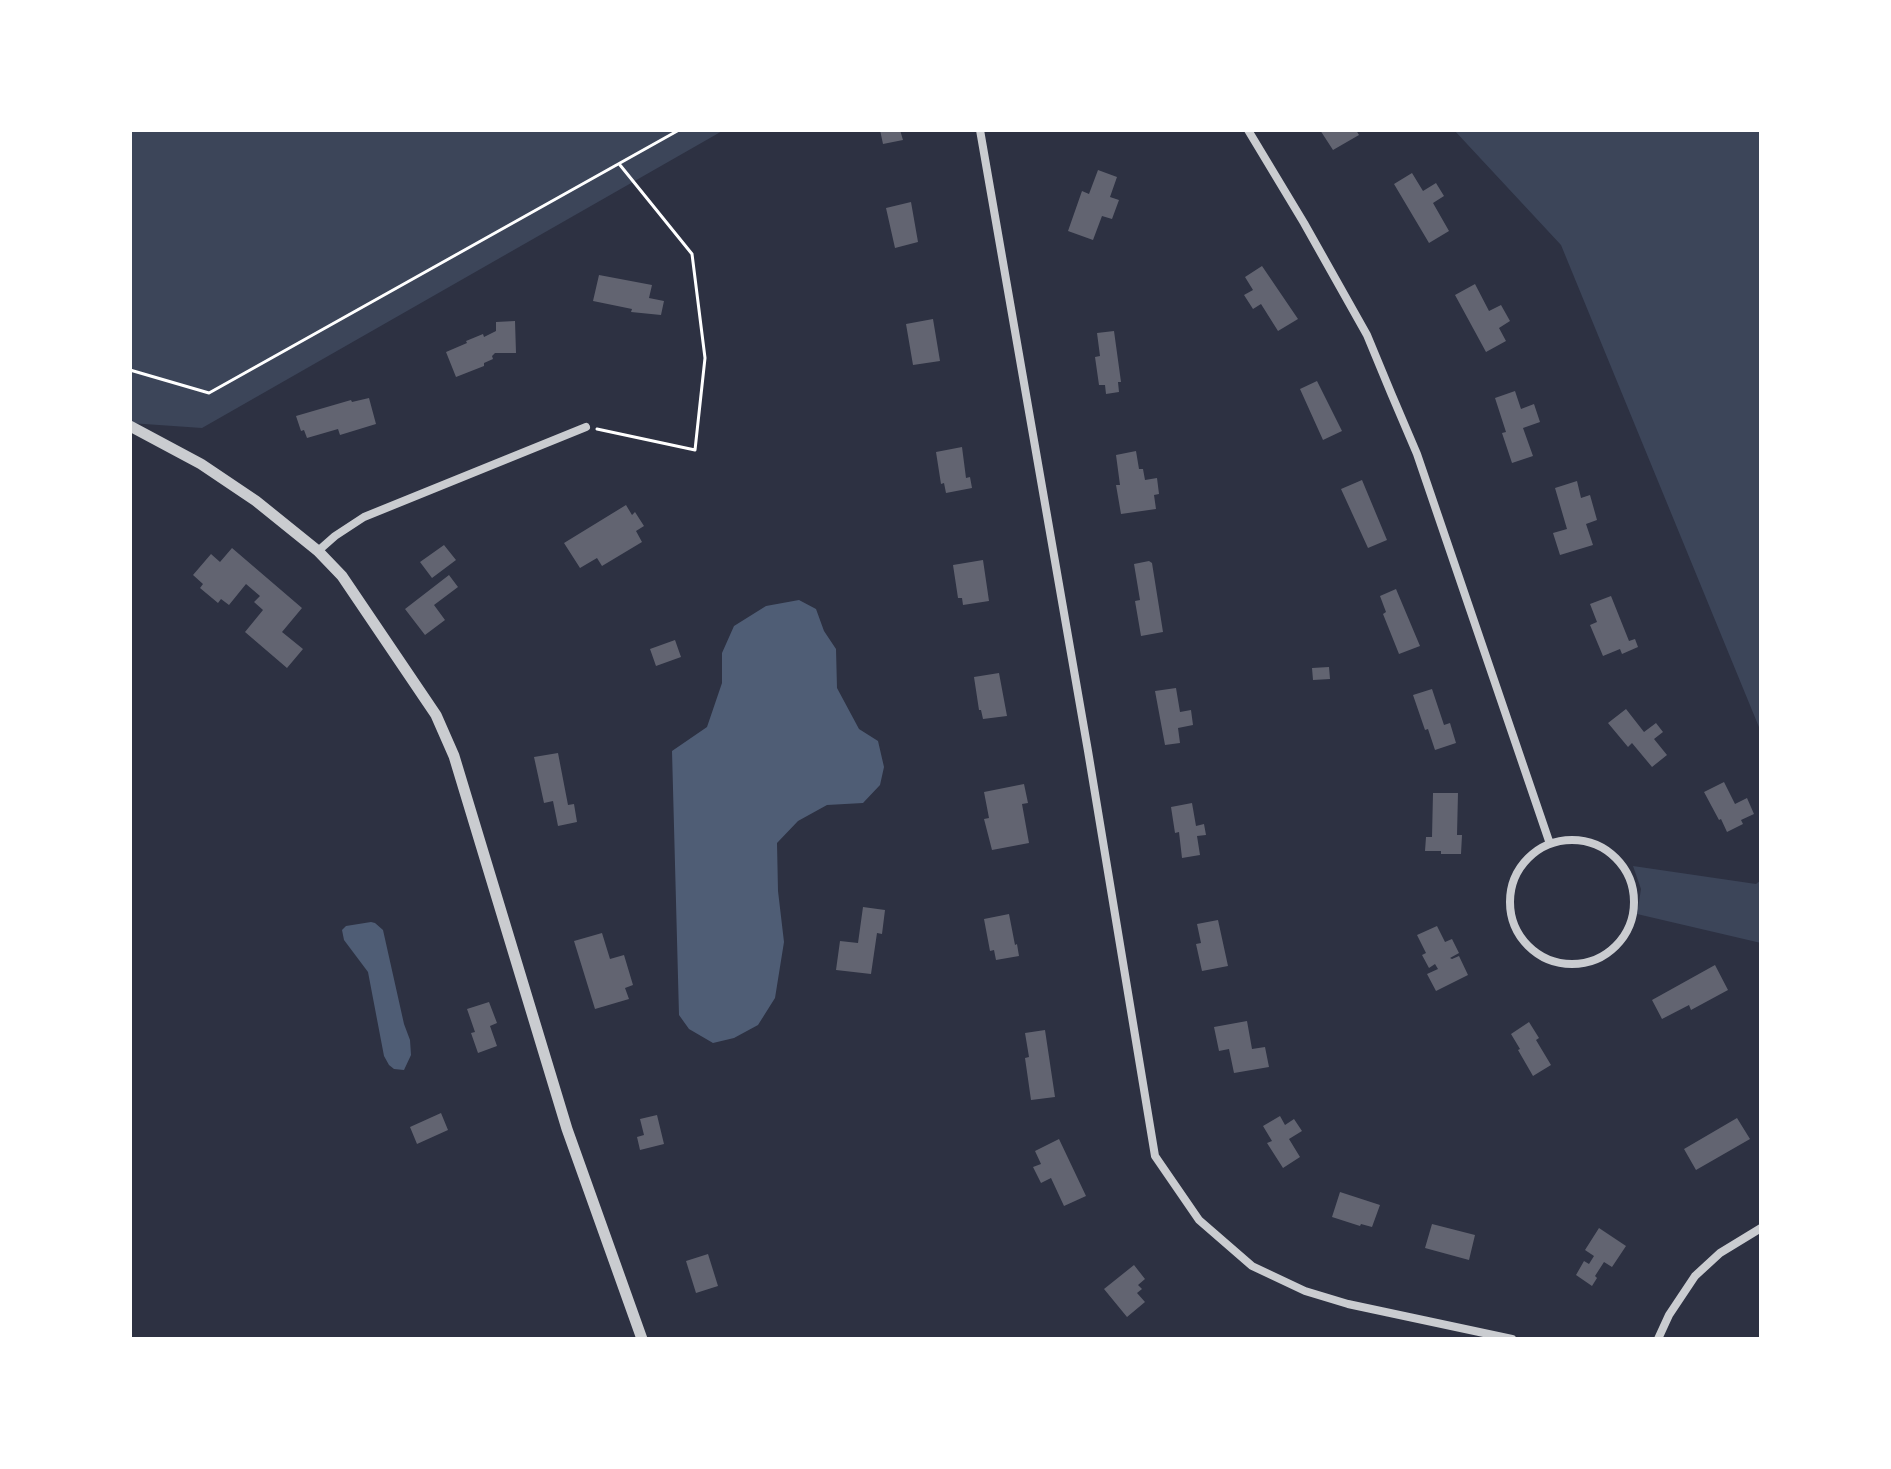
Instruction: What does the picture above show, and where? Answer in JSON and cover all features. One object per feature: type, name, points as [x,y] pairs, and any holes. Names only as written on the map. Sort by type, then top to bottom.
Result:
[{"type":"street","points":[[1248,130],[1367,335],[1397,405],[1417,454],[1550,844]]},
{"type":"street","points":[[984,131],[1155,1156],[1199,1220],[1252,1266],[1305,1291],[1333,1300],[1512,1339]]},
{"type":"street","points":[[130,426],[212,472],[256,501],[318,551],[342,576],[436,715],[454,756],[567,1129],[642,1339]]},
{"type":"street","points":[[318,551],[364,517],[586,427]]},
{"type":"street","points":[[1569,840],[1588,842],[1606,850],[1620,863],[1630,879],[1634,898],[1632,919],[1623,938],[1608,953],[1589,962],[1568,965],[1547,960],[1530,949],[1513,922],[1511,891],[1518,871],[1531,855],[1550,844],[1569,840]]},
{"type":"street","points":[[1658,1339],[1669,1315],[1695,1276],[1720,1253],[1761,1228]]},
{"type":"path","points":[[130,370],[209,393],[679,130]]},
{"type":"path","points":[[586,427],[695,450],[705,358],[692,254],[619,163]]},
{"type":"shaded area","points":[[130,130],[724,130],[202,428],[130,423]]},
{"type":"shaded area","points":[[1454,130],[1761,130],[1761,732],[1561,245]]},
{"type":"shaded area","points":[[799,600],[816,609],[824,631],[836,649],[837,688],[859,729],[878,741],[884,767],[880,785],[863,803],[827,805],[798,821],[777,843],[784,942],[775,998],[758,1025],[734,1038],[713,1043],[689,1029],[679,1015],[672,751],[707,727],[722,683],[722,653],[734,626],[766,606]]},
{"type":"shaded area","points":[[1633,866],[1756,884],[1761,880],[1761,943],[1637,914],[1641,889]]},
{"type":"shaded area","points":[[371,922],[383,930],[410,1040],[411,1055],[404,1070],[394,1069],[384,1056],[368,972],[344,940],[342,930],[346,926]]},
{"type":"building","points":[[880,130],[900,130],[903,140],[883,144]]},
{"type":"building","points":[[1320,130],[1356,130],[1359,135],[1333,150]]},
{"type":"building","points":[[1098,170],[1117,177],[1110,197],[1119,200],[1112,219],[1102,216],[1093,240],[1068,231],[1082,191],[1089,194]]},
{"type":"building","points":[[1412,173],[1423,191],[1436,183],[1444,196],[1433,203],[1449,231],[1429,243],[1394,184]]},
{"type":"building","points":[[911,202],[918,242],[895,248],[886,208]]},
{"type":"building","points":[[1262,266],[1298,319],[1278,331],[1261,304],[1253,309],[1244,295],[1253,290],[1245,277]]},
{"type":"building","points":[[599,275],[652,285],[649,298],[664,301],[661,315],[631,312],[632,309],[593,301]]},
{"type":"building","points":[[1475,284],[1489,311],[1501,305],[1510,321],[1499,328],[1506,341],[1486,352],[1455,295]]},
{"type":"building","points":[[933,319],[940,361],[913,365],[906,324]]},
{"type":"building","points":[[515,321],[516,353],[495,353],[484,366],[456,377],[446,352],[496,331],[496,322]]},
{"type":"building","points":[[1114,331],[1121,382],[1118,382],[1119,392],[1106,394],[1105,385],[1099,385],[1095,357],[1100,356],[1097,333]]},
{"type":"building","points":[[1317,381],[1342,431],[1323,440],[1300,389]]},
{"type":"building","points":[[1515,391],[1521,409],[1534,404],[1540,422],[1523,428],[1533,456],[1512,463],[1495,398]]},
{"type":"building","points":[[369,398],[376,424],[340,435],[338,429],[307,438],[304,430],[301,431],[296,416]]},
{"type":"building","points":[[962,447],[966,478],[970,477],[972,488],[946,493],[944,483],[941,484],[936,452]]},
{"type":"building","points":[[1136,451],[1139,469],[1143,469],[1145,480],[1157,478],[1159,494],[1154,495],[1156,509],[1121,514],[1116,485],[1120,485],[1116,455]]},
{"type":"building","points":[[1362,480],[1387,540],[1368,548],[1341,489]]},
{"type":"building","points":[[1577,481],[1581,498],[1590,495],[1597,520],[1586,524],[1593,545],[1560,555],[1553,533],[1567,529],[1555,488]]},
{"type":"building","points":[[626,505],[644,526],[636,531],[642,542],[602,566],[597,558],[580,568],[564,543]]},
{"type":"building","points":[[444,545],[456,560],[432,578],[420,562]]},
{"type":"building","points":[[232,548],[302,608],[282,632],[303,649],[287,668],[245,632],[263,610],[254,602],[260,596],[246,584],[229,605],[221,599],[218,603],[200,588],[203,584],[193,575],[211,554],[220,562]]},
{"type":"building","points":[[983,560],[989,601],[963,605],[962,598],[958,598],[953,565]]},
{"type":"building","points":[[1152,563],[1163,632],[1141,636],[1135,601],[1140,600],[1134,564]]},
{"type":"building","points":[[449,575],[458,587],[434,605],[445,620],[425,635],[405,609]]},
{"type":"building","points":[[1396,589],[1420,646],[1399,654],[1383,614],[1386,612],[1380,596]]},
{"type":"building","points":[[1611,596],[1629,641],[1635,639],[1638,647],[1622,654],[1620,649],[1603,656],[1590,625],[1597,622],[1590,604]]},
{"type":"building","points":[[675,640],[681,657],[656,666],[650,649]]},
{"type":"building","points":[[1329,667],[1330,679],[1313,680],[1312,668]]},
{"type":"building","points":[[999,673],[1007,716],[983,719],[974,677]]},
{"type":"building","points":[[1176,688],[1180,712],[1191,710],[1193,725],[1178,728],[1180,743],[1165,745],[1155,691]]},
{"type":"building","points":[[1432,689],[1444,725],[1450,723],[1456,743],[1435,750],[1413,695]]},
{"type":"building","points":[[1626,709],[1644,732],[1656,723],[1663,732],[1654,739],[1667,755],[1652,767],[1632,743],[1628,747],[1608,723]]},
{"type":"building","points":[[558,753],[568,805],[574,804],[577,822],[558,826],[553,801],[544,803],[534,757]]},
{"type":"building","points":[[1724,782],[1735,804],[1747,798],[1754,814],[1727,832],[1704,792]]},
{"type":"building","points":[[1024,784],[1028,803],[1022,804],[1029,843],[992,850],[984,819],[989,818],[984,792]]},
{"type":"building","points":[[1433,793],[1458,793],[1457,835],[1462,835],[1461,854],[1425,851],[1426,837],[1432,837]]},
{"type":"building","points":[[1192,803],[1196,826],[1204,824],[1206,835],[1197,836],[1200,855],[1182,858],[1179,832],[1175,833],[1171,807]]},
{"type":"building","points":[[863,907],[885,910],[882,934],[877,933],[871,974],[836,970],[840,941],[858,943]]},
{"type":"building","points":[[1009,914],[1019,956],[996,960],[994,950],[990,951],[984,919]]},
{"type":"building","points":[[1218,920],[1228,966],[1202,971],[1196,944],[1201,943],[1197,924]]},
{"type":"building","points":[[1437,926],[1445,942],[1452,939],[1459,953],[1450,958],[1459,956],[1468,975],[1436,991],[1427,974],[1438,969],[1435,964],[1429,968],[1417,935]]},
{"type":"building","points":[[602,933],[610,959],[624,955],[633,985],[625,988],[629,999],[595,1009],[574,941]]},
{"type":"building","points":[[1715,965],[1728,990],[1691,1010],[1689,1005],[1662,1019],[1652,1000]]},
{"type":"building","points":[[489,1002],[497,1023],[490,1026],[497,1046],[478,1053],[467,1009]]},
{"type":"building","points":[[1247,1021],[1252,1049],[1265,1047],[1269,1067],[1234,1073],[1229,1049],[1219,1051],[1214,1027]]},
{"type":"building","points":[[1529,1022],[1551,1065],[1533,1076],[1511,1034]]},
{"type":"building","points":[[1045,1030],[1055,1097],[1031,1100],[1025,1033]]},
{"type":"building","points":[[441,1113],[448,1130],[417,1144],[410,1127]]},
{"type":"building","points":[[657,1115],[664,1144],[640,1150],[637,1137],[644,1135],[640,1119]]},
{"type":"building","points":[[1280,1116],[1285,1125],[1294,1119],[1302,1131],[1289,1139],[1300,1157],[1283,1168],[1267,1143],[1272,1141],[1263,1126]]},
{"type":"building","points":[[1737,1118],[1750,1139],[1696,1170],[1684,1149]]},
{"type":"building","points":[[1059,1139],[1086,1196],[1064,1206],[1051,1178],[1041,1183],[1033,1167],[1041,1164],[1035,1151]]},
{"type":"building","points":[[1340,1192],[1380,1205],[1372,1227],[1332,1217]]},
{"type":"building","points":[[1432,1224],[1475,1235],[1469,1260],[1425,1248]]},
{"type":"building","points":[[1599,1228],[1626,1246],[1612,1267],[1604,1262],[1592,1286],[1576,1275],[1584,1261],[1589,1264],[1594,1256],[1585,1250]]},
{"type":"building","points":[[708,1254],[718,1286],[696,1293],[686,1261]]},
{"type":"building","points":[[1134,1265],[1145,1279],[1138,1285],[1142,1289],[1137,1293],[1145,1302],[1127,1317],[1104,1289]]}]
